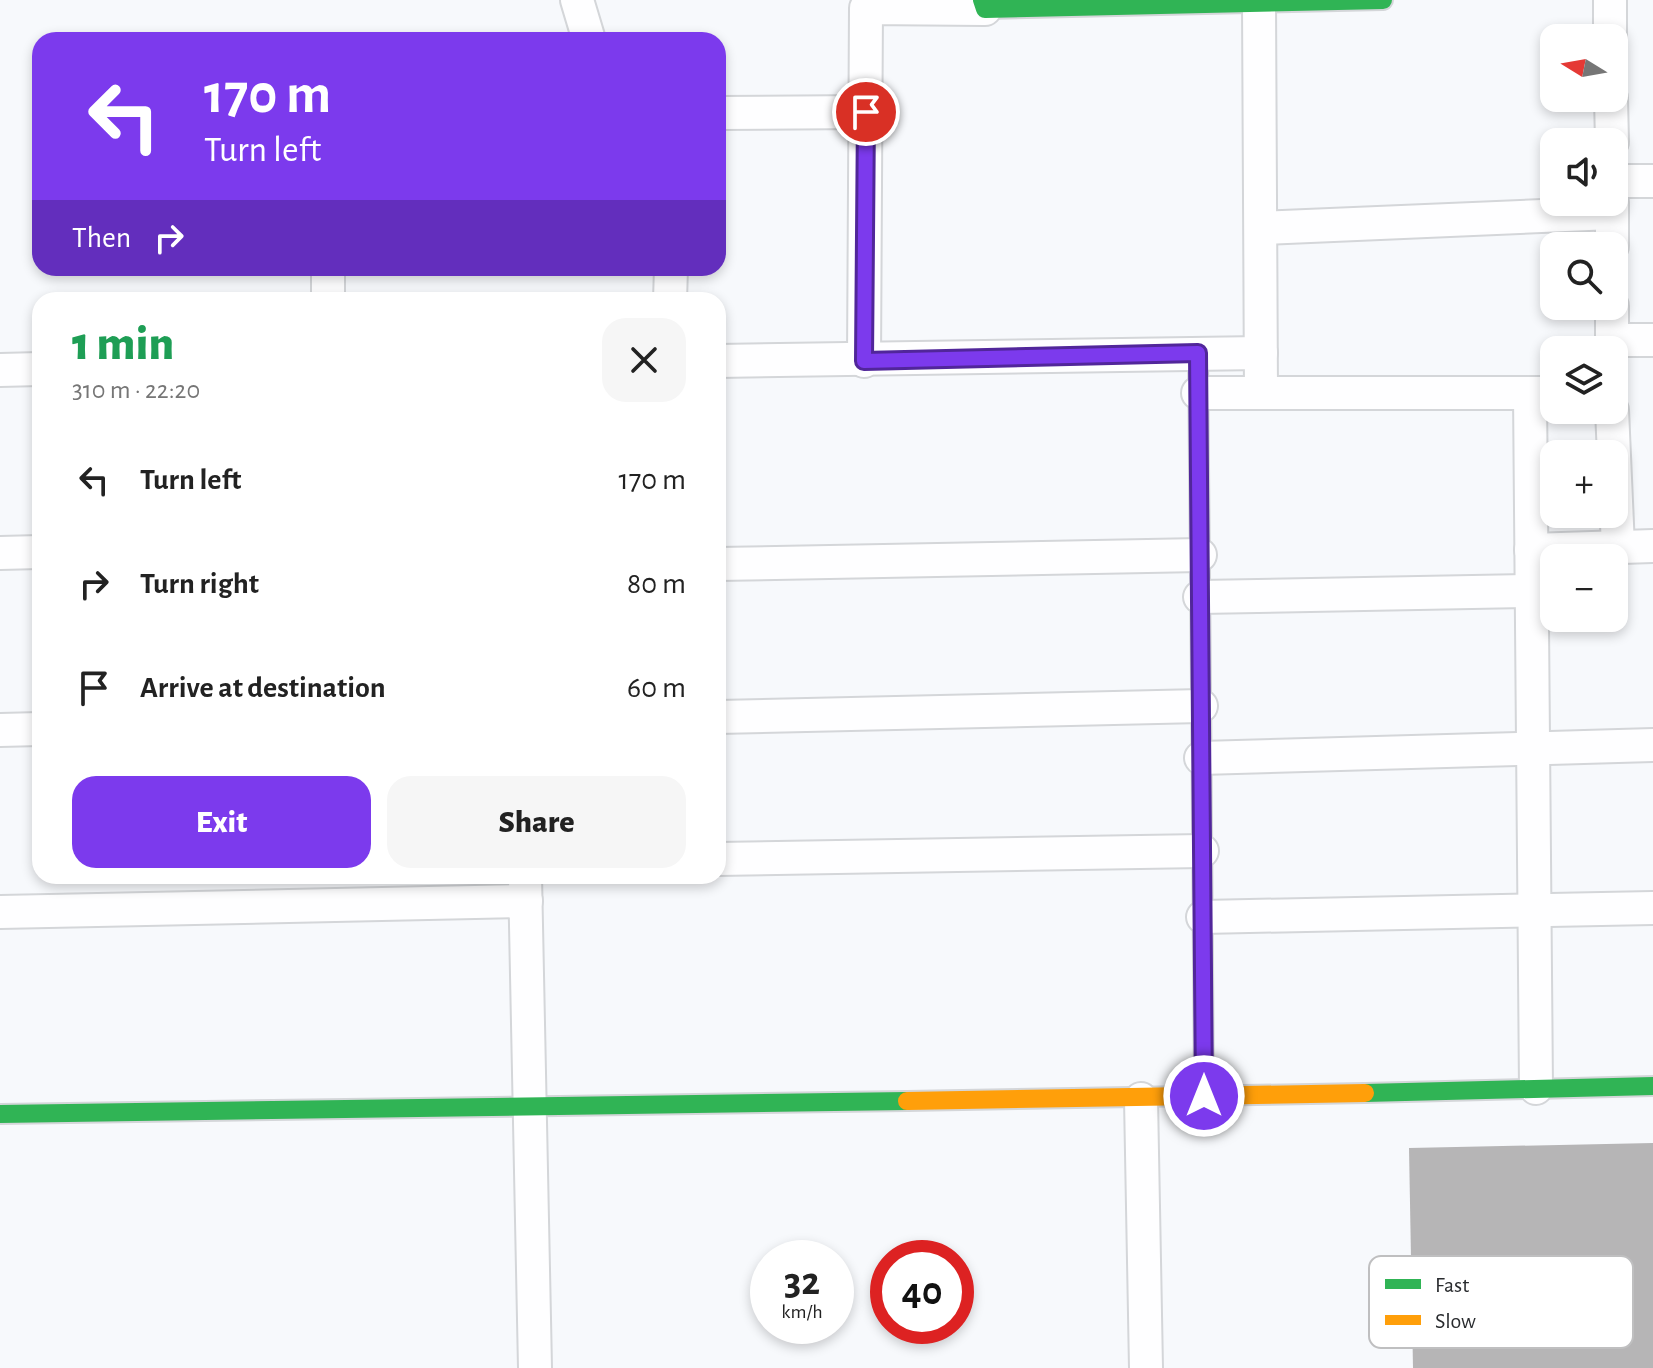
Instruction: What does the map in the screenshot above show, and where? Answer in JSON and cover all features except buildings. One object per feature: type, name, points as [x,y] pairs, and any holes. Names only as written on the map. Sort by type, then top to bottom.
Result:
[{"type":"street","points":[[577,0],[587,32]]},
{"type":"street","points":[[864,361],[866,8],[1383,0]]},
{"type":"street","points":[[1610,0],[1610,24]]},
{"type":"street","points":[[1259,3],[1261,392]]},
{"type":"street","points":[[726,113],[866,112]]},
{"type":"street","points":[[1628,192],[1653,181]]},
{"type":"street","points":[[1261,228],[1540,205]]},
{"type":"street","points":[[1628,343],[1653,340]]},
{"type":"street","points":[[1198,353],[1204,1096]]},
{"type":"street","points":[[726,361],[1261,353]]},
{"type":"street","points":[[0,370],[32,369]]},
{"type":"street","points":[[1198,393],[1540,393]]},
{"type":"street","points":[[1536,1088],[1531,550],[1540,422]]},
{"type":"street","points":[[1613,424],[1618,544]]},
{"type":"street","points":[[1628,547],[1653,546]]},
{"type":"street","points":[[1531,550],[1540,550]]},
{"type":"street","points":[[0,553],[32,552]]},
{"type":"street","points":[[726,564],[1200,555]]},
{"type":"street","points":[[1200,597],[1531,591]]},
{"type":"street","points":[[726,717],[1201,706]]},
{"type":"street","points":[[0,730],[32,729]]},
{"type":"street","points":[[1201,758],[1653,745]]},
{"type":"street","points":[[726,859],[1202,851]]},
{"type":"street","points":[[0,912],[525,888],[535,1368]]},
{"type":"street","points":[[1203,917],[1653,908]]},
{"type":"street","points":[[0,1114],[1141,1099],[1653,1086]]},
{"type":"street","points":[[1141,1099],[1146,1368]]},
{"type":"traffic: fast","points":[[982,0],[985,9],[1383,0]]},
{"type":"traffic: fast","points":[[1201,686],[1204,1096]]},
{"type":"traffic: fast","points":[[1365,1093],[1653,1086]]},
{"type":"traffic: fast","points":[[0,1114],[907,1101]]},
{"type":"traffic: slow","points":[[1198,353],[1201,686]]},
{"type":"traffic: slow","points":[[907,1101],[1365,1093]]},
{"type":"route","points":[[866,112],[864,361],[1198,353],[1204,1096]]}]
